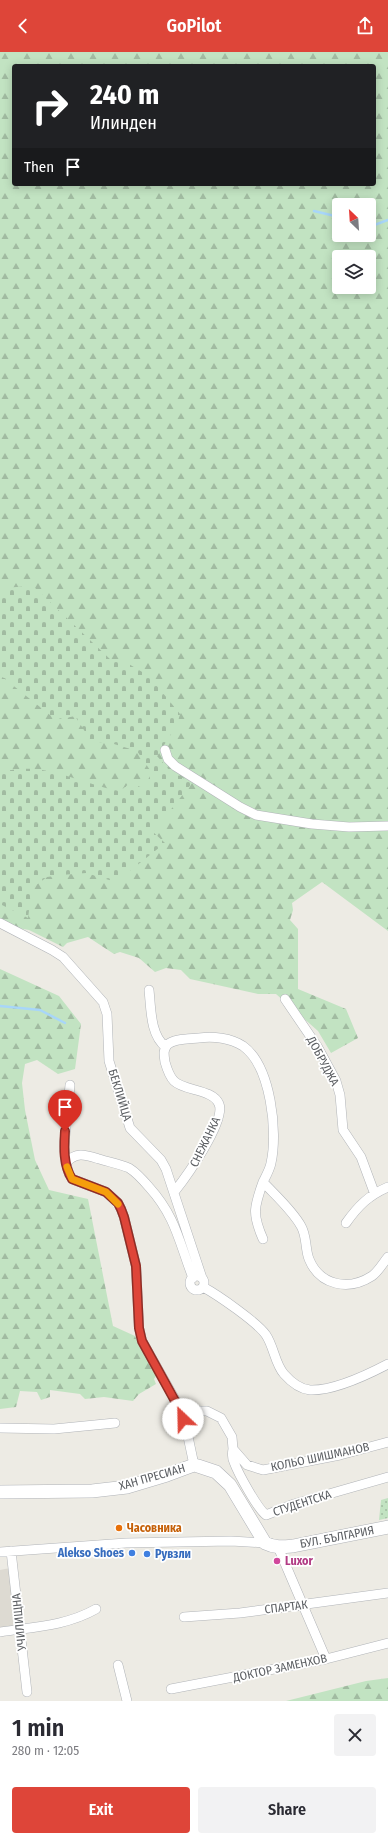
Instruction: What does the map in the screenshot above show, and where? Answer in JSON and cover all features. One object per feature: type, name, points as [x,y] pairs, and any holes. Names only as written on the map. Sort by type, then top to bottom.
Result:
[{"type":"street","points":[[165,750],[168,759],[175,766],[240,807],[256,814],[312,824],[342,826],[388,826]]},
{"type":"street","name":"БЕКЛИЙЦА","points":[[0,923],[63,957],[103,1002],[107,1014],[109,1061],[130,1128],[161,1160],[175,1191],[198,1278]]},
{"type":"street","points":[[149,990],[158,1040],[166,1047],[169,1043],[176,1041],[207,1037],[228,1039],[242,1046],[251,1053],[264,1078],[270,1096],[274,1140],[271,1163],[255,1204],[256,1220],[263,1239]]},
{"type":"street","name":"ДОБРУДЖА","points":[[285,1000],[317,1046],[336,1081],[340,1096],[343,1130],[361,1157],[374,1192]]},
{"type":"street","name":"СНЕЖАНКА","points":[[166,1047],[163,1053],[165,1061],[168,1072],[175,1082],[209,1095],[216,1099],[220,1105],[218,1121],[211,1135],[189,1173],[175,1191]]},
{"type":"street","points":[[70,1085],[64,1147],[69,1174],[72,1179],[106,1192],[118,1203],[121,1209],[136,1266],[139,1328],[142,1341],[180,1410],[196,1466]]},
{"type":"street","points":[[66,1163],[70,1158],[79,1154],[128,1168],[139,1175],[166,1207],[198,1278],[205,1283],[203,1287]]},
{"type":"street","points":[[263,1182],[302,1227],[309,1258],[317,1274],[327,1281],[342,1285],[356,1284],[374,1275],[388,1257]]},
{"type":"street","points":[[346,1223],[355,1210],[374,1192],[388,1186]]},
{"type":"street","points":[[198,1278],[190,1283],[193,1289],[198,1290],[203,1287]]},
{"type":"street","points":[[203,1287],[218,1295],[266,1334],[283,1374],[302,1388],[320,1389],[338,1385],[388,1364]]},
{"type":"street","points":[[186,1427],[200,1411],[207,1411],[221,1418],[232,1437],[232,1449]]},
{"type":"street","points":[[0,1428],[54,1429],[115,1424]]},
{"type":"street","name":"КОЛЬО ШИШМАНОВ","points":[[232,1449],[247,1465],[263,1470],[340,1455],[388,1442]]},
{"type":"street","name":"СТУДЕНТСКА","points":[[232,1449],[234,1462],[250,1493],[262,1512],[266,1515],[294,1504],[388,1477]]},
{"type":"street","name":"ХАН ПРЕСИАН","points":[[0,1492],[92,1491],[127,1487],[196,1466],[216,1472],[230,1485],[272,1545]]},
{"type":"street","name":"БУЛ. БЪЛГАРИЯ","points":[[0,1552],[160,1542],[231,1542],[293,1546],[388,1527]]},
{"type":"street","points":[[272,1545],[303,1605],[326,1659]]},
{"type":"street","name":"УЧИЛИЩНА","points":[[12,1551],[27,1692]]},
{"type":"street","name":"СПАРТАК","points":[[184,1618],[303,1605],[388,1593]]},
{"type":"street","points":[[0,1632],[64,1623],[81,1617],[96,1609]]},
{"type":"street","name":"ДОКТОР ЗАМЕНХОВ","points":[[171,1689],[326,1659],[388,1643]]},
{"type":"street","points":[[118,1665],[127,1701]]},
{"type":"shaded area","points":[[10,1568],[17,1628],[0,1630],[0,1570]]},
{"type":"green space","points":[[0,52],[388,52],[388,931],[322,882],[292,903],[293,910],[290,920],[298,929],[298,989],[346,1009],[358,1038],[331,1053],[318,1031],[276,994],[258,994],[190,979],[181,970],[166,968],[155,972],[139,958],[120,952],[114,954],[88,937],[67,943],[63,947],[29,930],[0,925]]},
{"type":"green space","points":[[33,586],[112,661],[122,660],[149,676],[180,714],[177,725],[157,756],[170,771],[192,783],[153,832],[165,843],[116,882],[86,873],[47,877],[32,888],[28,918],[0,904],[0,762],[4,771],[25,769],[43,770],[120,791],[130,783],[143,788],[152,773],[137,751],[114,744],[91,741],[75,716],[61,719],[50,715],[0,675],[0,588]]},
{"type":"green space","points":[[0,969],[59,996],[81,1024],[75,1069],[58,1074],[37,1060],[25,1064],[22,1083],[25,1110],[35,1160],[49,1190],[88,1199],[113,1326],[135,1336],[156,1376],[154,1379],[156,1384],[139,1394],[133,1401],[104,1397],[85,1399],[80,1394],[50,1390],[50,1397],[41,1400],[37,1392],[20,1391],[16,1407],[0,1409]]},
{"type":"green space","points":[[388,1498],[388,1518],[379,1520],[381,1500]]},
{"type":"green space","points":[[388,1678],[388,1701],[286,1701],[366,1681]]},
{"type":"waterway","points":[[314,211],[332,215]]},
{"type":"waterway","points":[[376,224],[388,220]]},
{"type":"waterway","points":[[0,1006],[40,1010],[65,1023]]},
{"type":"slow traffic","points":[[67,1167],[72,1179],[76,1182],[106,1192],[118,1204]]},
{"type":"place","name":"Часовника","points":[[119,1528]]},
{"type":"place","name":"Alekso Shoes","points":[[132,1553]]},
{"type":"place","name":"Рувзли","points":[[147,1554]]},
{"type":"place","name":"Luxor","points":[[277,1561]]},
{"type":"route","points":[[65,1131],[65,1157],[67,1169],[72,1179],[76,1182],[106,1192],[118,1203],[121,1209],[136,1266],[139,1328],[142,1341],[180,1410],[183,1419]]}]
